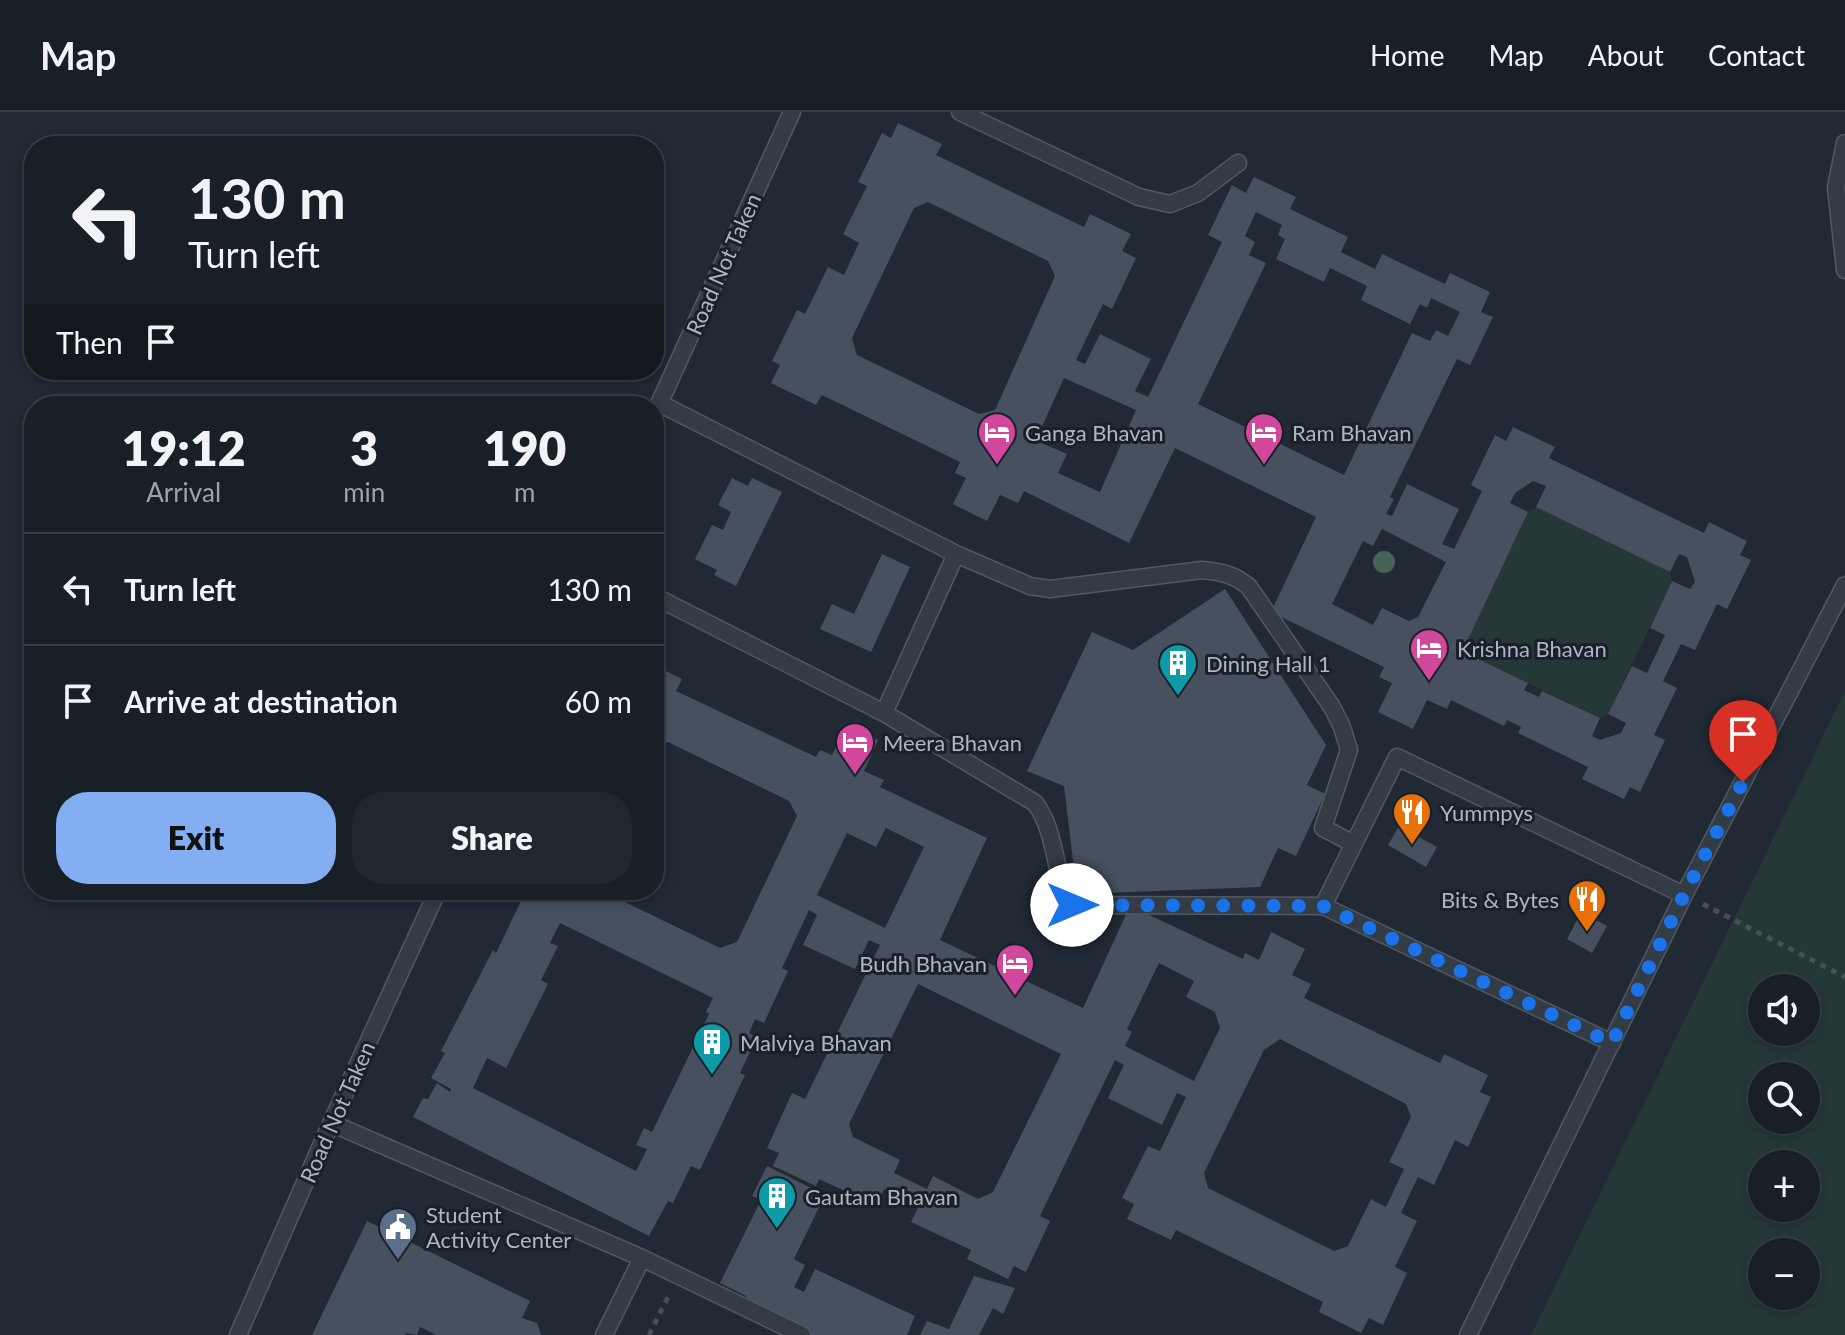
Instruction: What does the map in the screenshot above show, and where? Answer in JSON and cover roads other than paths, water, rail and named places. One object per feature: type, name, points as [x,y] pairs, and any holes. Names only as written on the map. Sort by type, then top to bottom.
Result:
[{"type":"lane","name":"Road Not Taken","points":[[663,396],[792,112]]},
{"type":"lane","points":[[960,112],[1139,197],[1170,204],[1198,193],[1238,163]]},
{"type":"lane","points":[[1845,143],[1836,187],[1845,270]]},
{"type":"lane","points":[[664,412],[956,554],[1030,586],[1050,589],[1202,570],[1239,578],[1258,599],[1332,707],[1342,727],[1349,750],[1323,828],[1354,844]]},
{"type":"lane","points":[[884,713],[956,554]]},
{"type":"lane","points":[[1468,1335],[1684,895],[1845,585]]},
{"type":"lane","points":[[664,601],[884,713],[1035,803],[1043,813],[1061,881],[1072,905],[1323,906],[1612,1043]]},
{"type":"lane","points":[[1323,906],[1397,757],[1684,895]]},
{"type":"lane","name":"Road Not Taken","points":[[238,1335],[433,900]]},
{"type":"lane","points":[[331,1123],[642,1258],[802,1335]]},
{"type":"lane","points":[[604,1335],[642,1258]]},
{"type":"place","name":"Ganga Bhavan","points":[[997,466]]},
{"type":"place","name":"Ram Bhavan","points":[[1264,466]]},
{"type":"place","name":"Krishna Bhavan","points":[[1429,682]]},
{"type":"place","name":"Dining Hall 1","points":[[1178,697]]},
{"type":"place","name":"Meera Bhavan","points":[[855,776]]},
{"type":"place","name":"Yummpys","points":[[1412,846]]},
{"type":"place","name":"Bits & Bytes","points":[[1587,933]]},
{"type":"place","name":"Budh Bhavan","points":[[1015,997]]},
{"type":"place","name":"Malviya Bhavan","points":[[712,1076]]},
{"type":"place","name":"Gautam Bhavan","points":[[777,1230]]},
{"type":"place","name":"Student Activity Center","points":[[398,1261]]}]
